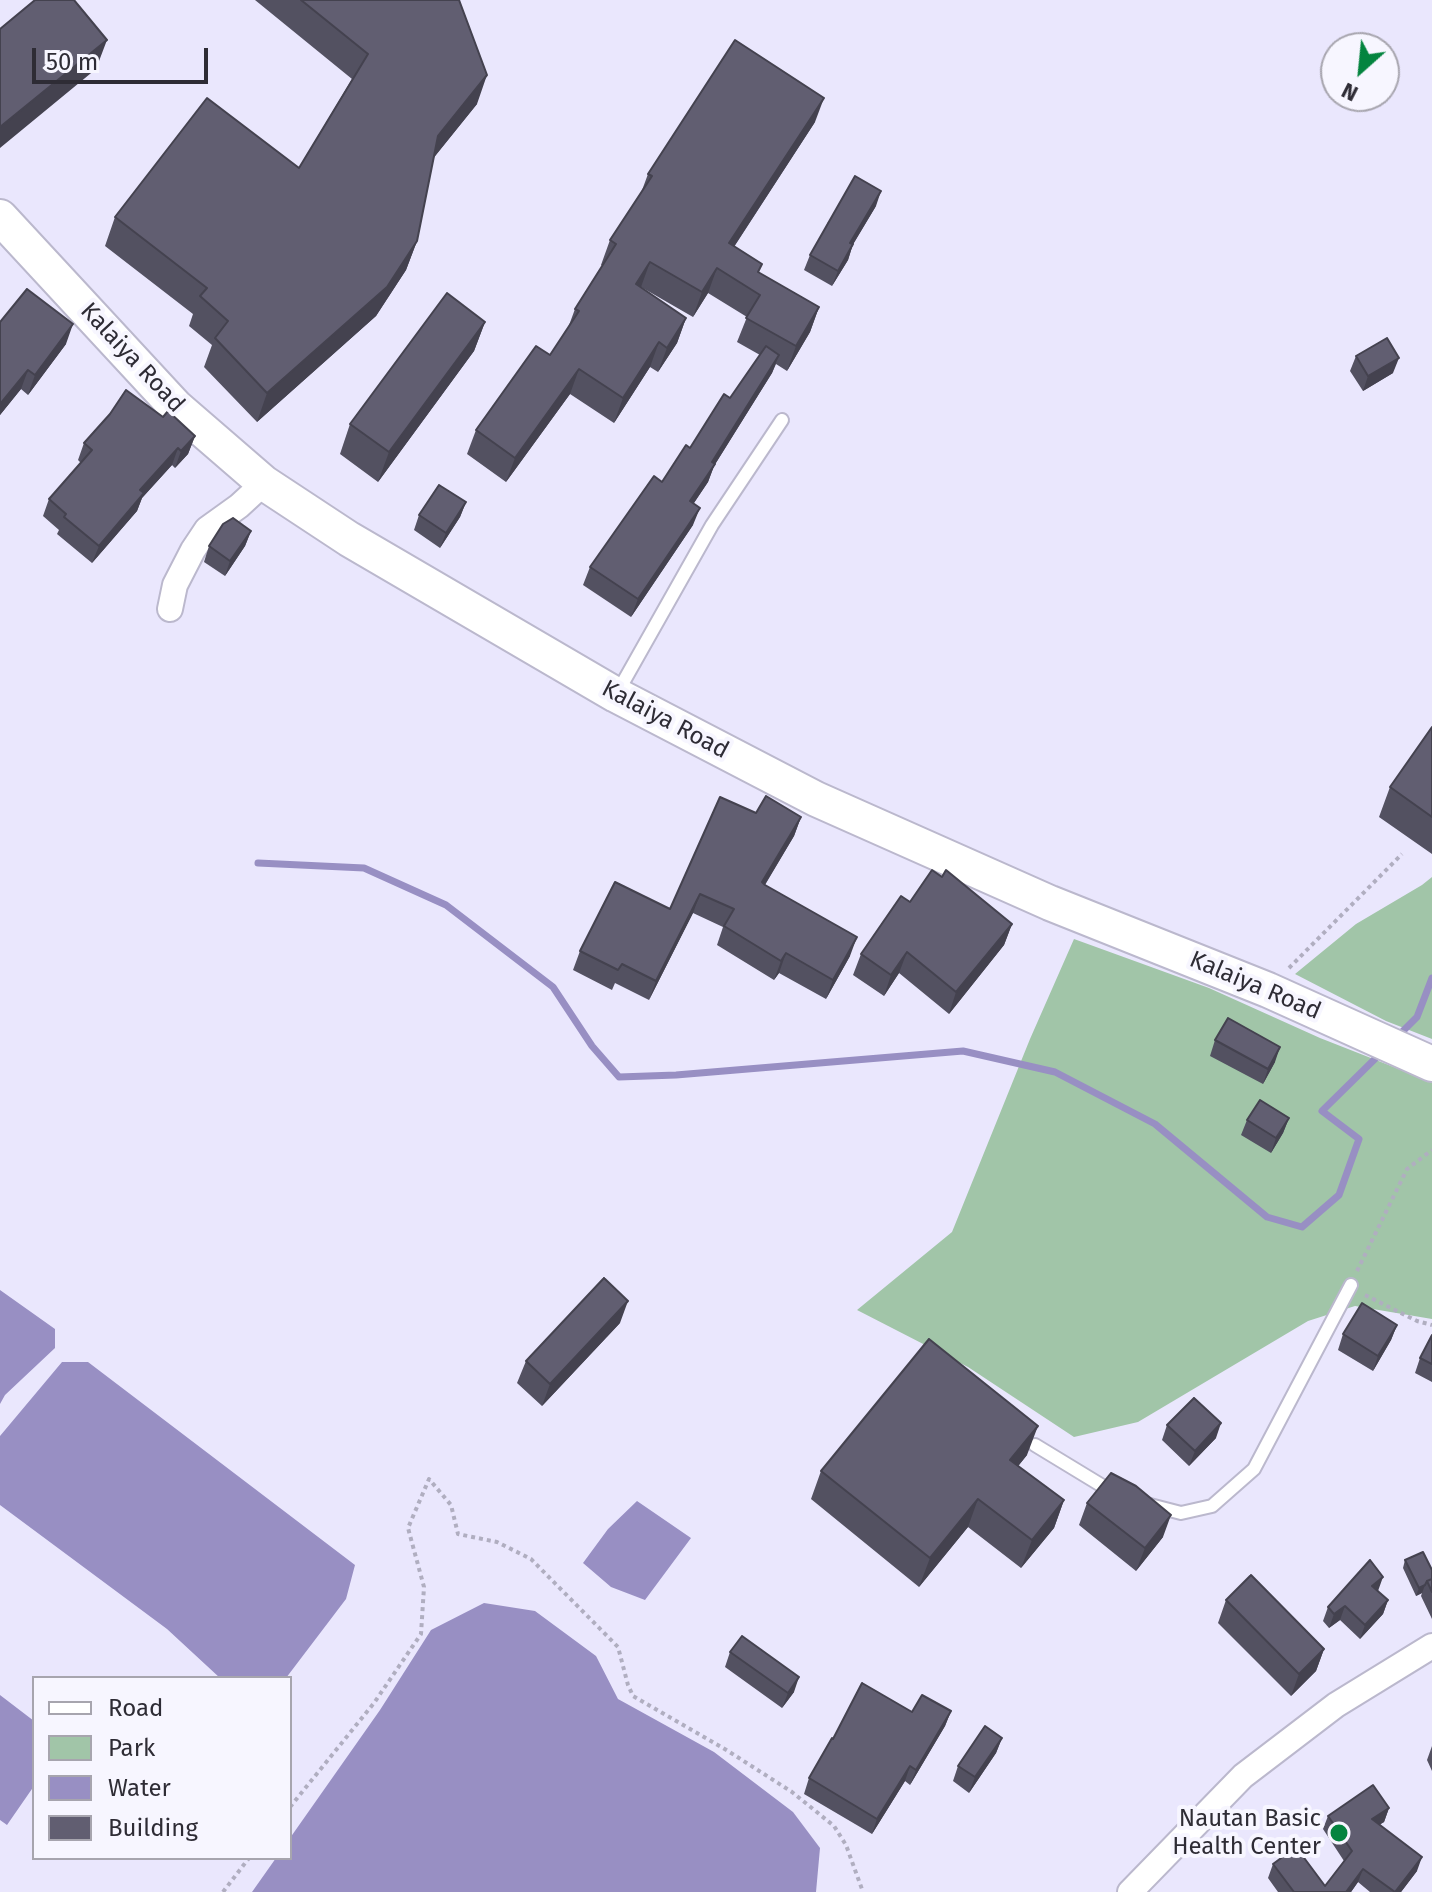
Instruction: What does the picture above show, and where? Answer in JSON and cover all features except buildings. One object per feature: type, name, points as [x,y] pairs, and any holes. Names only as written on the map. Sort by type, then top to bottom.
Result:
[{"type":"main road","name":"Kalaiya Road","points":[[0,217],[175,406],[264,483],[349,539],[616,695],[816,799],[1050,903],[1331,1017],[1432,1064]]},
{"type":"street","points":[[170,609],[175,585],[207,529],[264,483]]},
{"type":"street","points":[[1130,1892],[1243,1776],[1336,1705],[1432,1646]]},
{"type":"lane","points":[[616,695],[712,525],[782,420]]},
{"type":"lane","points":[[1139,1503],[1181,1513],[1212,1506],[1254,1469],[1351,1285]]},
{"type":"lane","points":[[1035,1445],[1125,1499]]},
{"type":"path","points":[[1268,990],[1402,854]]},
{"type":"path","points":[[1432,1150],[1407,1169],[1351,1285],[1371,1299],[1432,1325]]},
{"type":"path","points":[[292,1805],[374,1703],[421,1634],[424,1587],[408,1528],[429,1479],[451,1505],[458,1534],[497,1542],[531,1559],[609,1637],[618,1647],[633,1696],[673,1717],[779,1784],[834,1826],[846,1845],[863,1892]]},
{"type":"path","points":[[223,1892],[247,1860]]},
{"type":"green space","points":[[1432,877],[1432,1039],[1386,1021],[1295,974],[1356,924]]},
{"type":"green space","points":[[1074,939],[1209,988],[1320,1038],[1432,1082],[1432,1319],[1355,1306],[1308,1321],[1138,1422],[1074,1437],[968,1367],[857,1310],[952,1232]]},
{"type":"water","points":[[0,1290],[55,1329],[55,1348],[5,1395],[0,1404]]},
{"type":"water","points":[[62,1362],[88,1362],[355,1565],[346,1599],[288,1676],[218,1676],[167,1629],[0,1505],[0,1436]]},
{"type":"water","points":[[637,1501],[691,1538],[645,1600],[611,1587],[583,1563],[608,1529]]},
{"type":"water","points":[[484,1603],[535,1611],[596,1656],[618,1699],[714,1752],[793,1812],[820,1848],[816,1892],[252,1892],[275,1860],[292,1860],[292,1835],[380,1710],[431,1630]]},
{"type":"water","points":[[0,1695],[32,1719],[32,1789],[7,1825],[0,1820]]},
{"type":"waterway","points":[[258,863],[364,868],[446,905],[553,987],[592,1046],[619,1077],[963,1051],[1055,1072],[1155,1124],[1267,1217],[1302,1227],[1339,1195],[1359,1139],[1322,1111],[1383,1051]]},
{"type":"waterway","points":[[1397,1037],[1417,1017],[1432,978]]},
{"type":"place","name":"Nautan Basic Health Center","points":[[1339,1833]]}]
